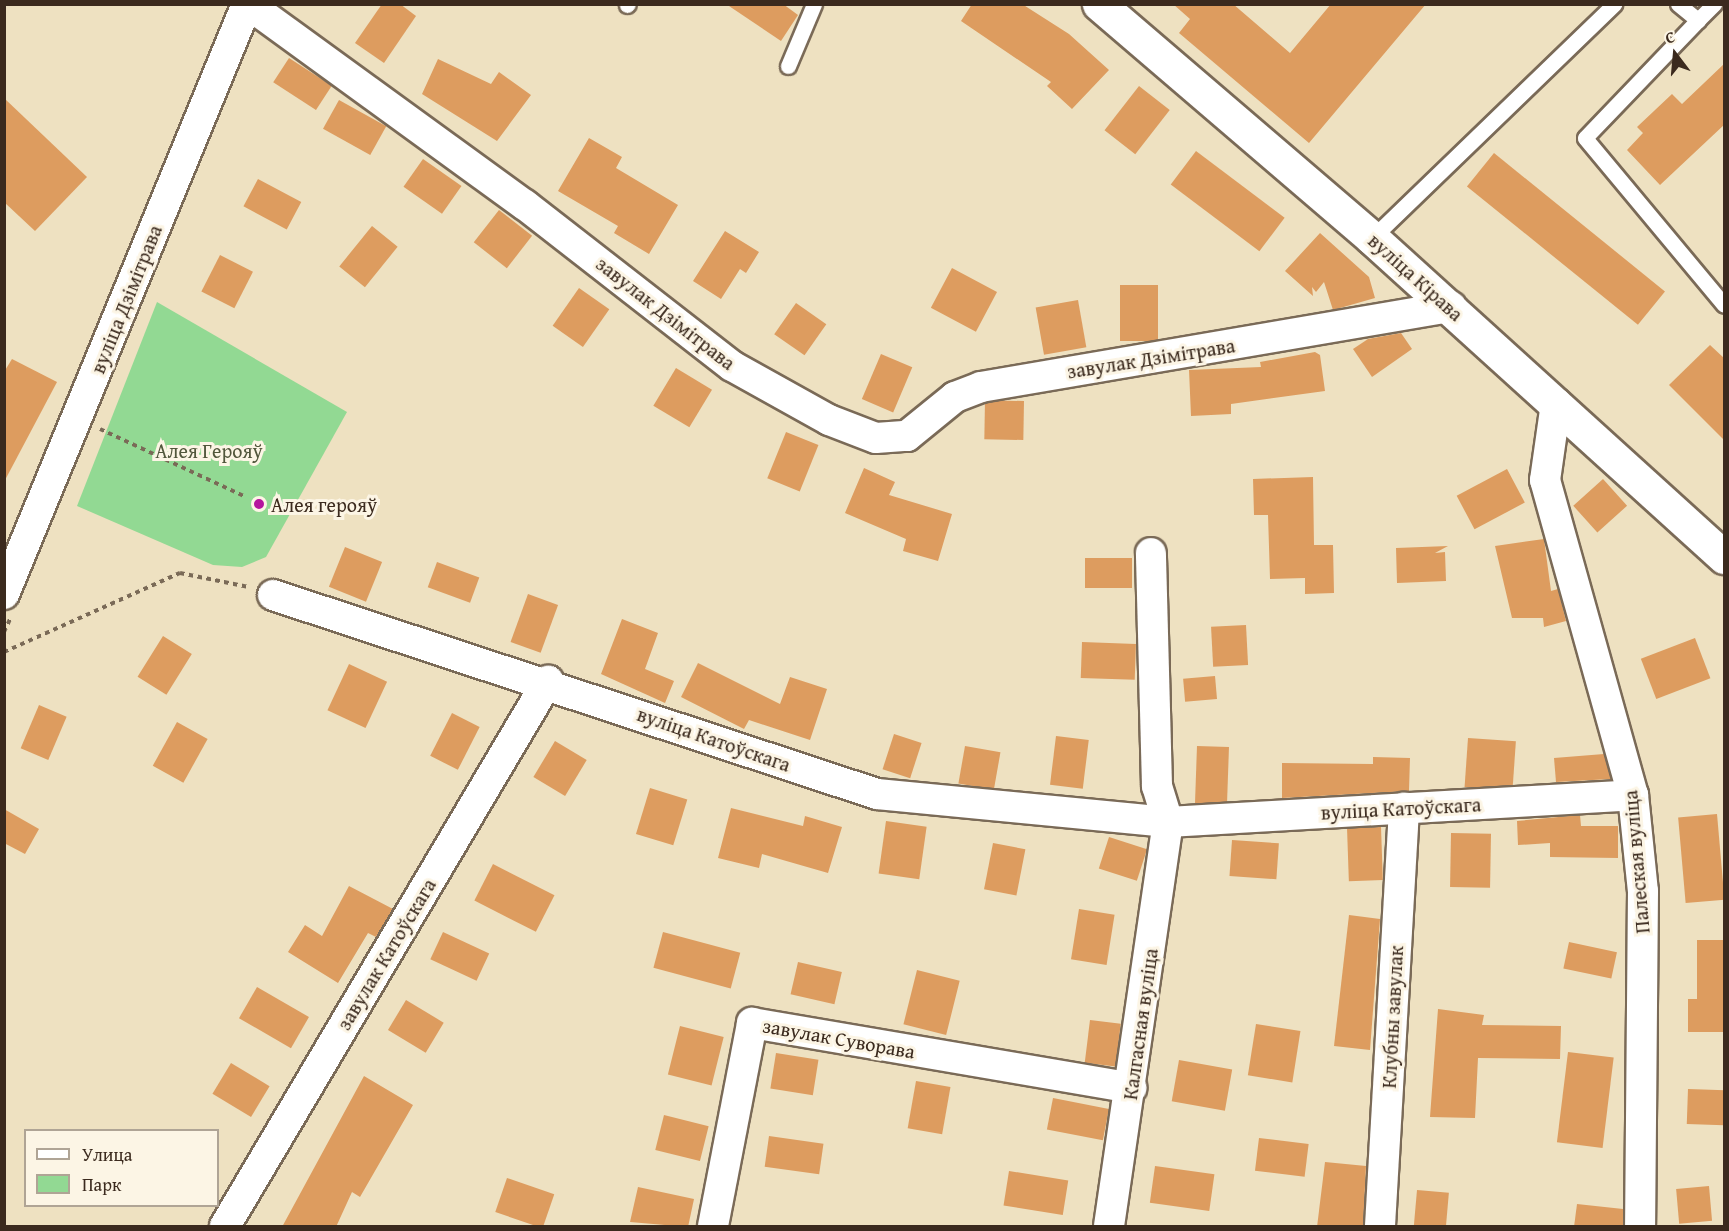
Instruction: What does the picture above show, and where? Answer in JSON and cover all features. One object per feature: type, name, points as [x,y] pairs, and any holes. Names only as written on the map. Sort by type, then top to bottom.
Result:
[{"type":"main road","name":"вуліца Кірава","points":[[1099,4],[1451,307],[1725,557]]},
{"type":"street","name":"завулак Дзімітрава","points":[[247,4],[525,205],[732,366],[850,431],[876,438],[907,436],[955,397],[981,387],[1451,307]]},
{"type":"street","name":"вуліца Дзімітрава","points":[[4,594],[247,4]]},
{"type":"street","name":"Палеская вуліца","points":[[1556,403],[1545,480],[1633,795],[1643,891],[1640,1227]]},
{"type":"street","points":[[1151,553],[1157,786],[1168,822]]},
{"type":"street","name":"вуліца Катоўскага","points":[[273,595],[548,681],[877,794],[1168,822],[1633,795]]},
{"type":"street","name":"завулак Катоўскага","points":[[225,1227],[548,681]]},
{"type":"street","name":"Клубны завулак","points":[[1380,1227],[1404,808]]},
{"type":"street","name":"Калгасная вуліца","points":[[1109,1227],[1168,822]]},
{"type":"street","name":"завулак Суворава","points":[[713,1227],[752,1023],[1131,1088]]},
{"type":"lane","points":[[788,66],[814,4]]},
{"type":"lane","points":[[1372,238],[1614,4]]},
{"type":"lane","points":[[1678,4],[1698,20]]},
{"type":"lane","points":[[1714,4],[1585,138],[1725,305]]},
{"type":"path","points":[[92,425],[246,496]]},
{"type":"path","points":[[4,652],[180,573],[214,576],[273,595]]},
{"type":"green space","name":"Алея Герояў","points":[[157,302],[347,412],[266,557],[242,567],[213,565],[77,506]]},
{"type":"building","points":[[382,4],[400,4],[416,16],[384,63],[355,43]]},
{"type":"building","points":[[726,4],[783,4],[798,15],[781,41]]},
{"type":"building","points":[[972,4],[1022,4],[1069,34],[1109,70],[1072,109],[1047,86],[1051,82],[961,21]]},
{"type":"building","points":[[1173,4],[1233,4],[1290,53],[1331,4],[1426,4],[1309,143],[1179,33],[1190,19]]},
{"type":"building","points":[[289,58],[332,86],[316,110],[273,82]]},
{"type":"building","points":[[438,59],[491,84],[499,72],[531,95],[497,141],[422,94]]},
{"type":"building","points":[[1725,63],[1725,124],[1660,185],[1627,150],[1643,133],[1637,127],[1672,94],[1682,104]]},
{"type":"building","points":[[1139,86],[1170,110],[1135,154],[1105,130]]},
{"type":"building","points":[[4,98],[87,177],[35,231],[4,202]]},
{"type":"building","points":[[339,100],[386,126],[370,155],[323,129]]},
{"type":"building","points":[[589,138],[622,157],[616,168],[678,205],[649,254],[614,233],[618,226],[558,191]]},
{"type":"building","points":[[1196,151],[1285,218],[1259,251],[1171,185]]},
{"type":"building","points":[[1494,153],[1665,291],[1638,325],[1467,186]]},
{"type":"building","points":[[423,159],[462,186],[442,214],[403,187]]},
{"type":"building","points":[[258,179],[301,202],[287,229],[243,206]]},
{"type":"building","points":[[499,210],[532,236],[507,268],[474,242]]},
{"type":"building","points":[[372,226],[398,247],[365,287],[339,266]]},
{"type":"building","points":[[725,231],[759,252],[746,273],[740,269],[721,299],[693,281]]},
{"type":"building","points":[[1320,233],[1369,277],[1375,298],[1333,310],[1324,282],[1316,292],[1312,287],[1313,296],[1285,271]]},
{"type":"building","points":[[220,255],[253,272],[234,308],[201,292]]},
{"type":"building","points":[[952,268],[997,292],[976,332],[931,308]]},
{"type":"building","points":[[1120,285],[1158,285],[1158,341],[1120,341]]},
{"type":"building","points":[[579,288],[609,309],[583,347],[553,326]]},
{"type":"building","points":[[1078,300],[1086,347],[1044,355],[1036,307]]},
{"type":"building","points":[[796,303],[826,324],[805,355],[774,334]]},
{"type":"building","points":[[1401,333],[1412,349],[1372,377],[1353,349],[1368,339]]},
{"type":"building","points":[[1710,345],[1725,359],[1725,441],[1669,385]]},
{"type":"building","points":[[1315,352],[1320,355],[1325,391],[1231,404],[1231,414],[1191,416],[1189,370],[1261,367],[1260,362]]},
{"type":"building","points":[[881,354],[912,367],[893,412],[862,399]]},
{"type":"building","points":[[12,359],[57,382],[4,482],[4,372]]},
{"type":"building","points":[[676,368],[712,390],[689,427],[653,406]]},
{"type":"building","points":[[985,400],[1024,401],[1023,440],[984,439]]},
{"type":"building","points":[[786,432],[818,445],[800,491],[767,478]]},
{"type":"building","points":[[864,468],[895,482],[889,495],[952,514],[938,561],[903,551],[906,539],[845,513]]},
{"type":"building","points":[[1507,469],[1525,503],[1475,529],[1457,496]]},
{"type":"building","points":[[1313,477],[1314,545],[1333,545],[1334,593],[1305,594],[1305,578],[1270,579],[1268,515],[1254,515],[1253,479]]},
{"type":"building","points":[[1603,479],[1627,506],[1597,533],[1573,506]]},
{"type":"building","points":[[1544,539],[1551,591],[1558,589],[1566,621],[1544,627],[1543,618],[1512,618],[1495,546]]},
{"type":"building","points":[[1448,546],[1435,553],[1445,552],[1446,581],[1397,583],[1396,548]]},
{"type":"building","points":[[345,547],[382,562],[366,602],[329,587]]},
{"type":"building","points":[[1085,558],[1132,558],[1132,588],[1085,588]]},
{"type":"building","points":[[437,562],[479,577],[470,603],[428,587]]},
{"type":"building","points":[[528,594],[558,605],[541,653],[511,642]]},
{"type":"building","points":[[622,619],[658,633],[645,669],[674,681],[665,703],[601,674]]},
{"type":"building","points":[[1246,625],[1248,665],[1213,667],[1211,627]]},
{"type":"building","points":[[163,636],[192,654],[166,695],[138,677]]},
{"type":"building","points":[[1695,638],[1710,678],[1656,699],[1641,659]]},
{"type":"building","points":[[1082,642],[1136,644],[1135,680],[1081,678]]},
{"type":"building","points":[[698,663],[780,704],[790,677],[827,689],[810,740],[749,720],[744,729],[681,697]]},
{"type":"building","points":[[349,664],[387,682],[366,728],[327,710]]},
{"type":"building","points":[[1215,676],[1217,699],[1185,702],[1183,679]]},
{"type":"building","points":[[39,705],[67,717],[48,760],[21,748]]},
{"type":"building","points":[[452,713],[480,727],[458,770],[430,756]]},
{"type":"building","points":[[177,722],[208,739],[183,783],[153,766]]},
{"type":"building","points":[[894,734],[922,743],[910,778],[883,769]]},
{"type":"building","points":[[1056,736],[1089,740],[1083,789],[1050,785]]},
{"type":"building","points":[[1468,738],[1516,741],[1512,790],[1465,787]]},
{"type":"building","points":[[555,741],[587,760],[565,796],[533,777]]},
{"type":"building","points":[[965,746],[1000,752],[994,790],[958,783]]},
{"type":"building","points":[[1197,746],[1229,747],[1227,804],[1195,803]]},
{"type":"building","points":[[1604,754],[1611,779],[1556,782],[1554,758]]},
{"type":"building","points":[[1373,757],[1410,758],[1409,791],[1282,798],[1282,763],[1373,764]]},
{"type":"building","points":[[650,788],[687,799],[673,845],[636,834]]},
{"type":"building","points":[[731,808],[803,826],[805,816],[842,827],[828,873],[762,854],[759,868],[718,858]]},
{"type":"building","points":[[4,809],[39,829],[25,854],[4,843]]},
{"type":"building","points":[[1717,814],[1724,900],[1686,903],[1678,817]]},
{"type":"building","points":[[1580,815],[1581,826],[1618,826],[1618,858],[1550,857],[1550,843],[1518,845],[1517,821]]},
{"type":"building","points":[[886,821],[927,827],[919,879],[879,873]]},
{"type":"building","points":[[1381,827],[1383,880],[1349,881],[1347,828]]},
{"type":"building","points":[[1451,833],[1491,834],[1490,888],[1450,887]]},
{"type":"building","points":[[1109,837],[1147,849],[1137,881],[1099,868]]},
{"type":"building","points":[[1232,840],[1279,843],[1276,879],[1229,876]]},
{"type":"building","points":[[993,843],[1025,849],[1016,895],[984,889]]},
{"type":"building","points":[[493,864],[554,895],[536,932],[474,901]]},
{"type":"building","points":[[349,886],[393,909],[376,937],[368,933],[338,983],[288,952],[305,925],[322,936]]},
{"type":"building","points":[[1079,909],[1115,915],[1107,965],[1071,959]]},
{"type":"building","points":[[1349,915],[1380,919],[1370,1050],[1334,1046]]},
{"type":"building","points":[[443,932],[489,954],[477,981],[430,959]]},
{"type":"building","points":[[663,932],[740,953],[731,988],[653,968]]},
{"type":"building","points":[[1697,940],[1725,940],[1725,1032],[1688,1032],[1688,999],[1697,999]]},
{"type":"building","points":[[1569,942],[1617,952],[1611,979],[1563,968]]},
{"type":"building","points":[[798,962],[842,972],[834,1004],[791,994]]},
{"type":"building","points":[[917,970],[960,981],[946,1035],[903,1024]]},
{"type":"building","points":[[257,987],[309,1017],[291,1048],[239,1018]]},
{"type":"building","points":[[406,1000],[444,1023],[426,1053],[388,1030]]},
{"type":"building","points":[[1438,1009],[1484,1015],[1482,1025],[1561,1026],[1560,1059],[1478,1058],[1475,1118],[1430,1117]]},
{"type":"building","points":[[1090,1020],[1121,1024],[1116,1066],[1085,1063]]},
{"type":"building","points":[[1256,1024],[1300,1031],[1292,1082],[1248,1075]]},
{"type":"building","points":[[680,1026],[724,1037],[712,1085],[668,1075]]},
{"type":"building","points":[[1568,1052],[1614,1058],[1603,1148],[1557,1142]]},
{"type":"building","points":[[776,1053],[818,1060],[813,1095],[770,1089]]},
{"type":"building","points":[[1179,1060],[1232,1069],[1225,1111],[1172,1101]]},
{"type":"building","points":[[231,1063],[270,1086],[251,1117],[212,1094]]},
{"type":"building","points":[[364,1076],[413,1105],[360,1197],[352,1192],[336,1227],[282,1227]]},
{"type":"building","points":[[916,1081],[950,1087],[942,1134],[908,1128]]},
{"type":"building","points":[[1688,1089],[1724,1090],[1724,1125],[1687,1124]]},
{"type":"building","points":[[1053,1098],[1109,1109],[1103,1140],[1047,1129]]},
{"type":"building","points":[[664,1115],[709,1126],[700,1161],[655,1150]]},
{"type":"building","points":[[769,1136],[823,1144],[819,1174],[765,1167]]},
{"type":"building","points":[[1259,1138],[1309,1144],[1305,1177],[1255,1171]]},
{"type":"building","points":[[1325,1162],[1366,1166],[1363,1227],[1317,1227]]},
{"type":"building","points":[[1155,1166],[1214,1174],[1209,1211],[1150,1203]]},
{"type":"building","points":[[1009,1171],[1068,1180],[1063,1215],[1004,1206]]},
{"type":"building","points":[[507,1178],[554,1194],[543,1226],[536,1226],[495,1212]]},
{"type":"building","points":[[1709,1186],[1712,1221],[1679,1224],[1676,1189]]},
{"type":"building","points":[[638,1187],[694,1199],[688,1227],[630,1222]]},
{"type":"building","points":[[1417,1190],[1449,1193],[1446,1226],[1414,1226]]},
{"type":"building","points":[[1577,1204],[1623,1209],[1623,1227],[1574,1227]]},
{"type":"place","name":"Алея герояў","points":[[259,504]]}]
